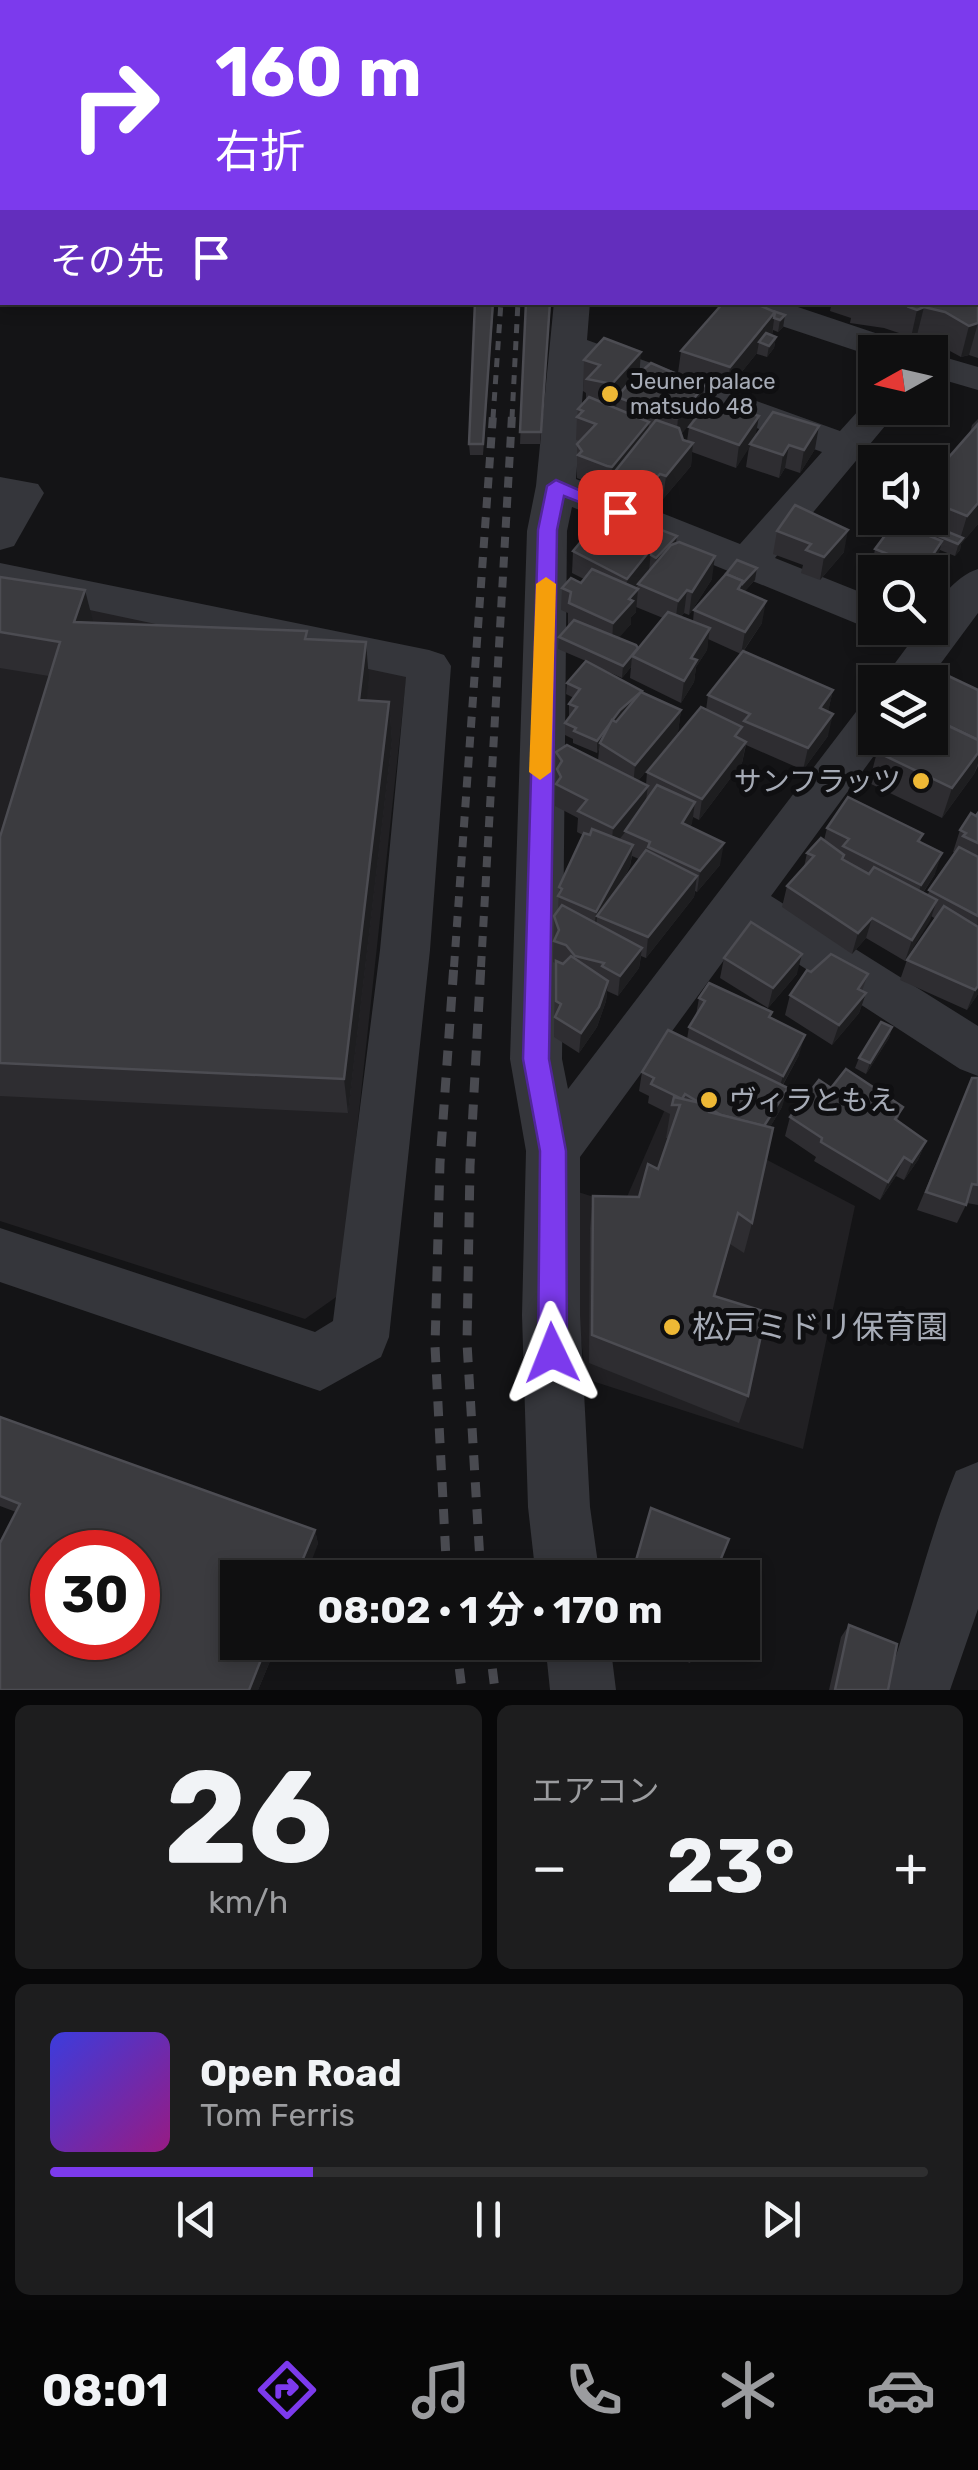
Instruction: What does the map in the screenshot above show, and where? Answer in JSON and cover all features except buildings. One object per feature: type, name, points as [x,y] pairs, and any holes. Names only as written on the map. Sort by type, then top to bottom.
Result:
[{"type":"street","points":[[755,305],[858,340]]},
{"type":"street","points":[[566,1560],[559,1507],[551,1315],[553,1151],[536,1059],[547,530],[556,486],[570,324],[846,447]]},
{"type":"street","points":[[948,370],[978,379]]},
{"type":"street","points":[[747,563],[866,425]]},
{"type":"street","points":[[0,536],[22,484]]},
{"type":"street","points":[[556,486],[858,607]]},
{"type":"street","points":[[0,577],[429,666],[404,950],[360,1337],[320,1362],[0,1255]]},
{"type":"street","points":[[948,611],[978,583]]},
{"type":"street","points":[[553,1151],[858,743]]},
{"type":"street","points":[[740,901],[978,1053]]},
{"type":"street","points":[[917,1690],[945,1612],[978,1492]]},
{"type":"street","points":[[579,1660],[583,1690]]},
{"type":"shaded area","points":[[0,592],[407,671],[339,1295],[305,1319],[0,1221]]},
{"type":"shaded area","points":[[666,1107],[855,1206],[803,1449],[586,1379],[572,1268],[578,1192],[623,1206]]},
{"type":"railway","points":[[493,418],[501,305]]},
{"type":"railway","points":[[512,418],[518,305]]},
{"type":"railway","points":[[454,967],[493,415]]},
{"type":"railway","points":[[481,967],[512,415]]},
{"type":"railway","points":[[446,1560],[435,1346],[440,1163],[454,964]]},
{"type":"railway","points":[[480,1560],[467,1343],[470,1166],[481,964]]},
{"type":"railway","points":[[458,1660],[462,1690]]},
{"type":"railway","points":[[491,1660],[495,1690]]},
{"type":"slow traffic","points":[[540,772],[546,584]]},
{"type":"place","name":"Jeuner palace matsudo 48","points":[[610,394]]},
{"type":"place","name":"サンフラッツ","points":[[921,781]]},
{"type":"place","name":"ヴィラともえ","points":[[709,1100]]},
{"type":"place","name":"松戸ミドリ保育園","points":[[672,1327]]},
{"type":"route","points":[[552,1353],[553,1151],[536,1059],[547,530],[556,486],[620,512]]}]
